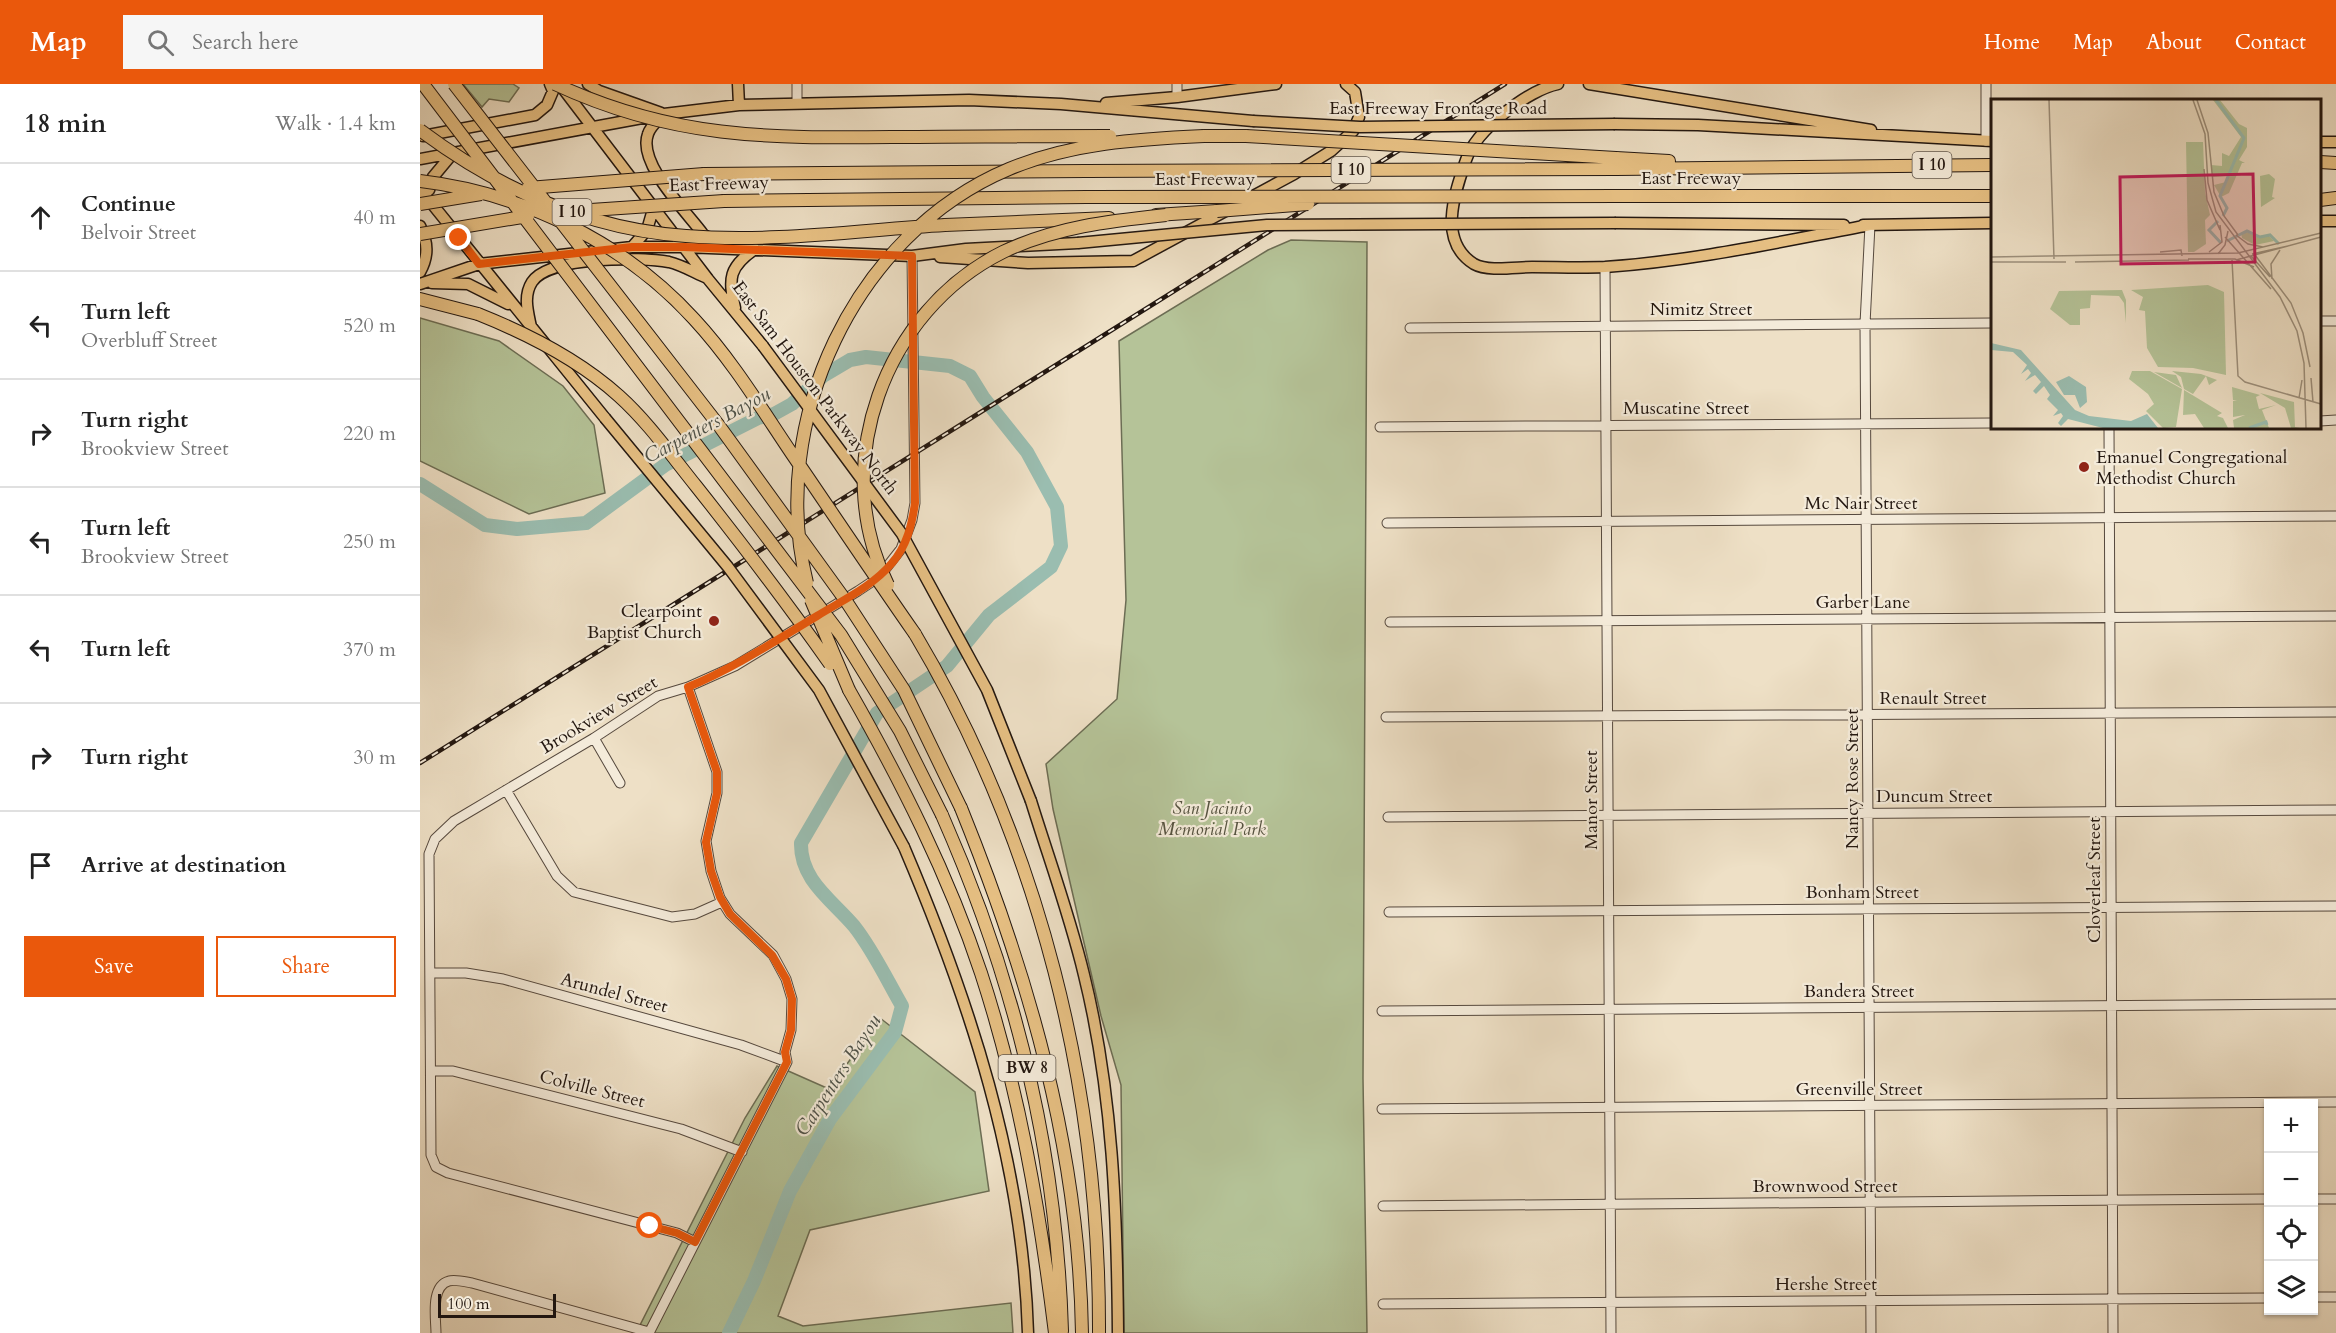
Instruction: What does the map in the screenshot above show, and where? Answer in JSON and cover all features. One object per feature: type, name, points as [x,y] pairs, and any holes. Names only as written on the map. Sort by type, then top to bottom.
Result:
[{"type":"highway","name":"BW 8","points":[[423,84],[835,627],[900,731],[942,815],[991,940],[1006,986],[1030,1082],[1056,1233],[1062,1333]]},
{"type":"highway","name":"BW 8","points":[[454,84],[720,427],[846,601],[904,690],[961,808],[1016,955],[1052,1085],[1074,1215],[1081,1290],[1082,1333]]},
{"type":"highway","points":[[557,84],[634,116],[724,134],[797,137],[1204,136],[1319,139],[1616,163]]},
{"type":"highway","points":[[420,130],[466,163],[525,195],[585,217],[658,233],[740,237],[1166,214],[1402,197]]},
{"type":"highway","points":[[1055,1333],[1041,1230],[1015,1099],[990,1001],[970,942],[924,830],[849,690],[826,641],[808,590],[799,540],[797,503],[801,451],[812,399],[827,359],[850,312],[881,267],[911,235],[939,212],[991,178],[1040,158],[1089,146],[1204,136]]},
{"type":"highway","name":"East Freeway","points":[[424,202],[566,183],[704,174],[1616,163],[1991,165]]},
{"type":"highway","points":[[2321,163],[2336,164]]},
{"type":"highway","points":[[420,181],[500,197],[550,217],[613,252],[656,282],[694,319],[729,363],[915,634]]},
{"type":"highway","name":"East Freeway","points":[[420,234],[548,214],[724,201],[1086,197],[1991,196]]},
{"type":"highway","points":[[2321,198],[2336,197]]},
{"type":"highway","points":[[1099,1333],[1099,1265],[1089,1153],[1077,1072],[1038,911],[996,793],[954,703],[880,567],[868,522],[865,491],[866,448],[879,390],[898,350],[910,331],[948,291],[1001,253],[1026,242],[1080,226],[1166,214]]},
{"type":"highway","points":[[420,299],[471,312],[516,330],[577,364],[619,396],[654,433],[719,514],[849,690]]},
{"type":"main road","points":[[420,137],[535,115],[548,105],[553,91],[550,84]]},
{"type":"main road","name":"East Sam Houston Parkway North","points":[[557,84],[654,206],[708,279],[764,346],[902,534],[987,690],[1031,801],[1084,974],[1099,1047],[1110,1125],[1115,1194],[1118,1333]]},
{"type":"main road","points":[[588,84],[599,91],[664,114],[648,134],[646,147],[649,163],[703,234],[728,249]]},
{"type":"main road","points":[[738,84],[739,105]]},
{"type":"main road","points":[[1060,104],[1177,97],[1276,84]]},
{"type":"main road","points":[[928,255],[1028,263],[1133,261],[1294,174],[1331,151],[1353,131],[1359,117],[1354,92],[1346,84]]},
{"type":"main road","points":[[1558,84],[1536,92],[1513,108],[1479,138],[1468,153],[1457,186],[1450,225],[1455,242],[1475,265],[1498,268],[1605,267],[1753,246],[1870,225]]},
{"type":"main road","points":[[1589,84],[1614,85],[1921,139]]},
{"type":"main road","name":"East Freeway Frontage Road","points":[[420,159],[664,114],[739,105],[969,100],[1060,104],[1360,127],[1698,125],[1989,141]]},
{"type":"main road","points":[[424,202],[433,177],[453,153]]},
{"type":"main road","name":"BW 8","points":[[420,189],[424,202],[479,264],[756,602],[819,690],[904,847],[939,929],[983,1059],[1002,1129],[1026,1277],[1028,1333]]},
{"type":"main road","points":[[632,247],[647,230],[654,206]]},
{"type":"main road","points":[[420,284],[479,264],[632,247],[755,249],[912,256],[966,249],[1078,243],[1268,225],[1991,223]]},
{"type":"main road","points":[[420,226],[427,239],[427,251],[420,272]]},
{"type":"main road","points":[[735,311],[731,291],[734,269],[738,261],[755,249]]},
{"type":"main road","points":[[531,329],[526,297],[533,280],[546,270],[564,264],[599,260],[670,262],[708,279]]},
{"type":"main road","points":[[420,284],[468,284],[515,308]]},
{"type":"street","points":[[797,84],[797,103]]},
{"type":"street","points":[[1177,84],[1177,97]]},
{"type":"street","points":[[1986,84],[1989,141]]},
{"type":"street","name":"Nancy Rose Street","points":[[1870,225],[1865,324],[1865,424],[1869,714],[1867,1007],[1871,1106],[1871,1333]]},
{"type":"street","name":"Brookview Street","points":[[695,1242],[677,1233],[448,1173],[436,1167],[431,1155],[429,854],[431,846],[447,826],[594,738],[658,696],[688,687],[735,666],[858,591],[893,562],[906,540],[915,503],[915,339],[912,256]]},
{"type":"street","name":"Manor Street","points":[[1605,267],[1611,1333]]},
{"type":"street","name":"Nimitz Street","points":[[1410,328],[1991,323]]},
{"type":"street","name":"Muscatine Street","points":[[1380,427],[1991,423]]},
{"type":"street","name":"Cloverleaf Street","points":[[2109,429],[2113,1333]]},
{"type":"street","name":"Mc Nair Street","points":[[1387,523],[2336,516]]},
{"type":"street","name":"Garber Lane","points":[[1390,622],[2336,616]]},
{"type":"street","points":[[436,1333],[435,1300],[442,1284],[450,1280],[472,1283],[649,1333],[787,1062],[785,1052],[791,1030],[792,999],[782,970],[766,947],[730,914],[722,902],[711,871],[706,842],[717,793],[717,772],[688,687]]},
{"type":"street","name":"Renault Street","points":[[1386,717],[2336,712]]},
{"type":"street","points":[[594,738],[620,783]]},
{"type":"street","points":[[506,790],[557,876],[574,892],[672,917],[695,914],[722,902]]},
{"type":"street","name":"Duncum Street","points":[[1388,817],[2336,810]]},
{"type":"street","name":"Bonham Street","points":[[1389,912],[2336,906]]},
{"type":"street","name":"Arundel Street","points":[[430,973],[466,973],[503,979],[741,1045],[787,1062]]},
{"type":"street","name":"Bandera Street","points":[[1382,1011],[2336,1004]]},
{"type":"street","name":"Colville Street","points":[[430,1071],[453,1071],[681,1129],[742,1152]]},
{"type":"street","name":"Greenville Street","points":[[1382,1109],[2336,1102]]},
{"type":"street","name":"Brownwood Street","points":[[1383,1206],[2264,1199]]},
{"type":"street","points":[[2318,1199],[2336,1199]]},
{"type":"street","points":[[2318,1297],[2336,1297]]},
{"type":"street","name":"Hershe Street","points":[[1383,1304],[2264,1298]]},
{"type":"green space","points":[[463,84],[513,84],[519,88],[509,102],[489,99],[482,107]]},
{"type":"green space","name":"San Jacinto Memorial Park","points":[[1291,240],[1367,242],[1363,1079],[1367,1333],[1124,1333],[1121,1085],[1101,1016],[1053,809],[1046,764],[1117,699],[1126,600],[1119,341],[1268,250]]},
{"type":"green space","points":[[420,318],[499,341],[563,386],[594,425],[605,493],[529,514],[420,461]]},
{"type":"green space","points":[[880,1018],[975,1092],[989,1191],[810,1230],[778,1316],[803,1326],[1011,1303],[1013,1333],[636,1333],[745,1118],[777,1066],[829,1089]]},
{"type":"waterway","name":"Carpenters Bayou","points":[[420,484],[485,525],[517,529],[586,523],[665,465],[758,418],[774,414],[792,404],[823,376],[850,360],[866,357],[950,366],[970,376],[983,397],[1027,452],[1057,507],[1061,546],[1051,567],[989,615],[947,666],[877,713],[801,843],[802,856],[812,879],[861,935],[902,1006],[895,1032],[830,1119],[790,1191],[754,1281],[729,1333]]},
{"type":"railway","points":[[420,763],[1505,84]]},
{"type":"place","name":"Emanuel Congregational Methodist Church","points":[[2084,467]]},
{"type":"place","name":"Clearpoint Baptist Church","points":[[714,621]]},
{"type":"route","points":[[459,238],[479,264],[632,247],[912,256],[915,339],[915,503],[906,540],[893,562],[879,577],[735,666],[688,687],[717,772],[717,793],[706,842],[711,871],[720,897],[730,914],[766,947],[778,962],[792,999],[792,1019],[785,1052],[787,1062],[695,1242],[677,1233],[650,1226]]}]
